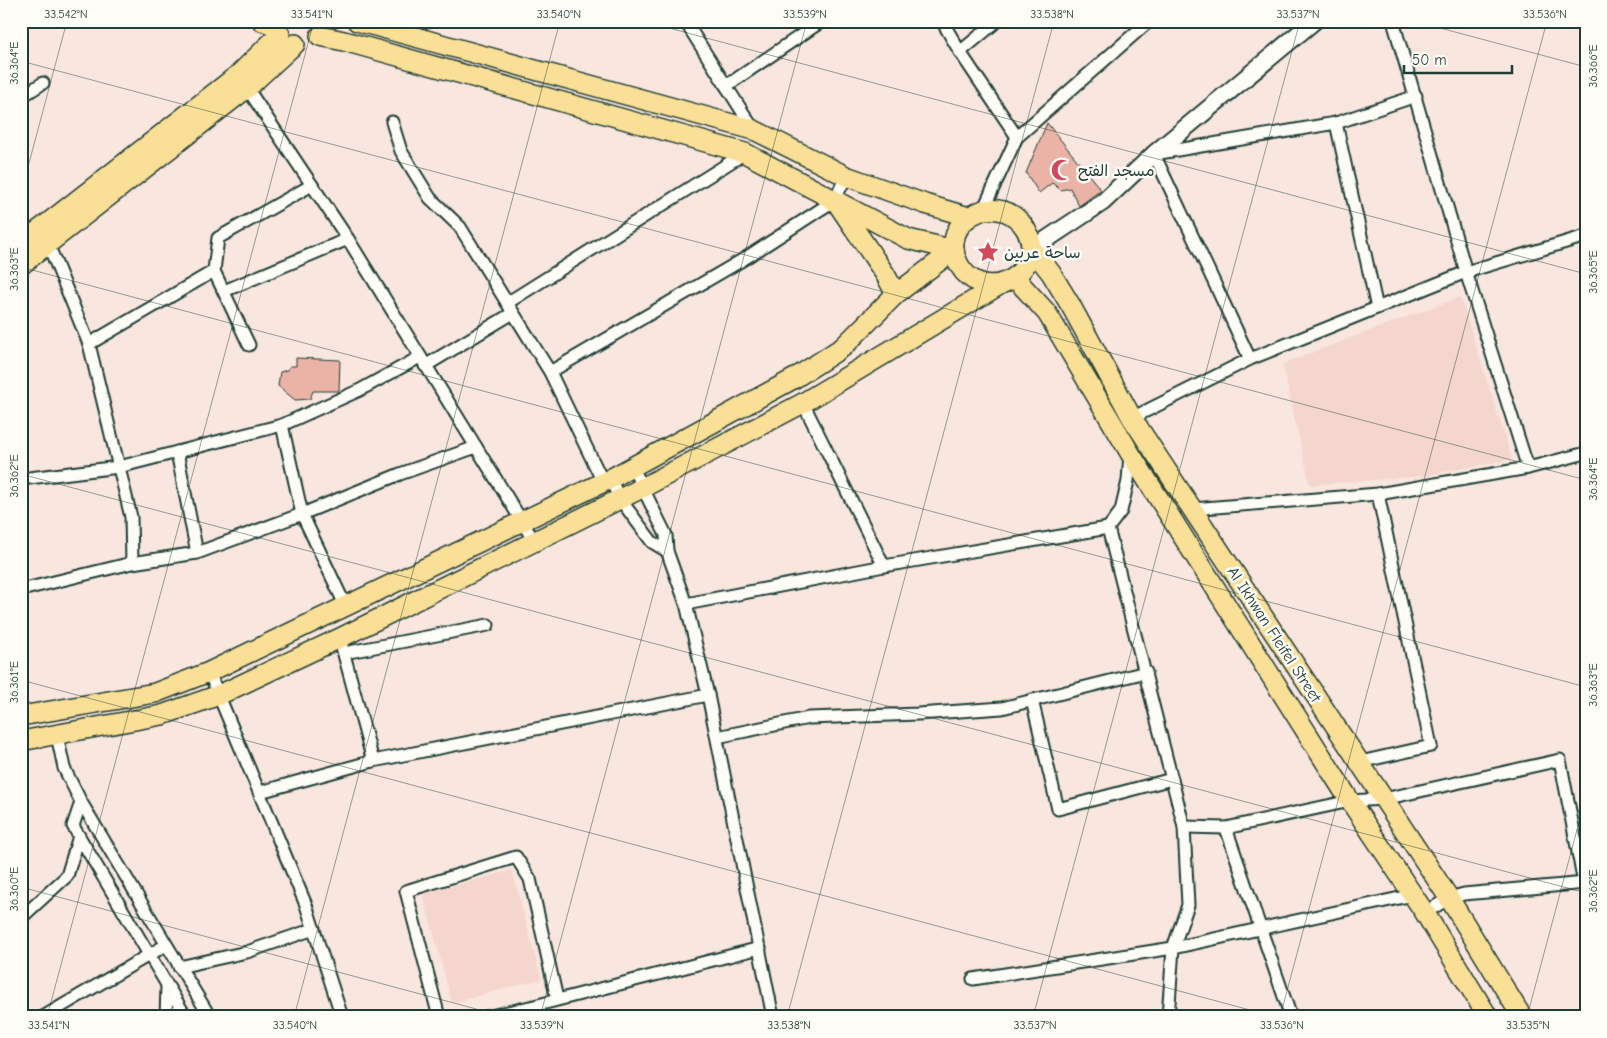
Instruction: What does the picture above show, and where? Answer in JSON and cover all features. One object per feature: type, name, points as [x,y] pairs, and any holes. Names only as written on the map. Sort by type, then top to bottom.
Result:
[{"type":"main road","points":[[358,21],[754,130],[846,176],[925,204],[976,214],[999,210],[1012,214],[1022,224],[1032,249]]},
{"type":"main road","points":[[21,741],[162,715],[219,695],[342,645],[534,541],[642,488],[803,403],[1008,281],[1026,264],[1032,249],[1103,202],[1154,154],[1314,21]]},
{"type":"main road","points":[[278,29],[304,44],[313,42],[322,28],[344,41],[744,153],[908,239],[954,250]]},
{"type":"main road","points":[[21,265],[247,88],[278,29]]},
{"type":"main road","points":[[21,244],[239,74],[278,29]]},
{"type":"main road","points":[[835,200],[885,274],[896,294]]},
{"type":"main road","points":[[976,214],[960,226],[955,237],[954,250],[956,260],[961,269],[972,280],[986,285],[1008,281]]},
{"type":"main road","name":"Al Ikhwan Fleifel Street","points":[[1032,249],[1051,273],[1071,306],[1132,418],[1449,898],[1522,1017]]},
{"type":"main road","points":[[21,716],[155,693],[210,672],[606,480],[728,416],[843,348],[896,294],[954,250]]},
{"type":"main road","name":"Al Ikhwan Fleifel Street","points":[[1008,281],[1047,313],[1130,453],[1350,801],[1425,913],[1488,1017]]},
{"type":"street","points":[[685,21],[754,130]]},
{"type":"street","points":[[726,86],[822,21]]},
{"type":"street","points":[[942,21],[960,52],[1017,137]]},
{"type":"street","points":[[960,52],[997,21]]},
{"type":"street","points":[[976,214],[1017,137],[1149,21]]},
{"type":"street","points":[[1393,21],[1466,272],[1528,468]]},
{"type":"street","points":[[21,97],[43,83]]},
{"type":"street","points":[[247,88],[348,239],[534,541]]},
{"type":"street","points":[[1250,359],[1154,154],[1336,123],[1416,96]]},
{"type":"street","points":[[392,122],[401,150],[430,198],[460,227],[550,372],[606,480],[652,542],[667,552]]},
{"type":"street","points":[[1336,123],[1377,308]]},
{"type":"street","points":[[21,479],[119,467],[282,425],[360,390],[423,361],[510,308],[744,153]]},
{"type":"street","points":[[550,372],[744,259],[835,200],[846,176]]},
{"type":"street","points":[[249,344],[214,271],[218,238],[312,185]]},
{"type":"street","points":[[1132,418],[1250,359],[1466,272],[1586,236]]},
{"type":"street","points":[[224,291],[348,239]]},
{"type":"street","points":[[48,244],[89,344],[131,517],[132,563]]},
{"type":"street","points":[[89,344],[214,271]]},
{"type":"street","points":[[803,403],[884,566]]},
{"type":"street","points":[[282,425],[302,514],[346,607]]},
{"type":"street","points":[[21,590],[132,563],[197,553],[302,514],[400,474],[476,447]]},
{"type":"street","points":[[177,452],[197,553]]},
{"type":"street","points":[[686,604],[884,566],[1108,528],[1121,511],[1128,481],[1130,453]]},
{"type":"street","points":[[1192,509],[1378,494],[1528,468],[1586,453]]},
{"type":"street","points":[[632,466],[666,535],[667,552],[686,604],[717,737],[773,1017]]},
{"type":"street","points":[[1360,762],[1431,746],[1378,494]]},
{"type":"street","points":[[1108,528],[1184,827],[1188,905],[1173,948],[1168,1017]]},
{"type":"street","points":[[373,761],[342,645],[488,625]]},
{"type":"street","points":[[210,672],[306,904],[342,1017]]},
{"type":"street","points":[[717,737],[809,718],[918,714],[1002,708],[1146,672]]},
{"type":"street","points":[[260,792],[373,761],[708,695]]},
{"type":"street","points":[[1032,700],[1058,809],[1172,779]]},
{"type":"street","points":[[57,735],[64,768],[81,802],[210,1017]]},
{"type":"street","points":[[1184,827],[1226,828],[1350,801],[1384,799],[1560,760],[1585,883],[1464,894],[1449,898],[1425,913]]},
{"type":"street","points":[[81,802],[73,826],[186,1017]]},
{"type":"street","points":[[1226,828],[1291,1017]]},
{"type":"street","points":[[21,918],[67,876],[79,836]]},
{"type":"street","points":[[436,1016],[406,891],[516,858],[530,879],[557,999]]},
{"type":"street","points":[[973,979],[1173,948],[1413,896]]},
{"type":"street","points":[[179,966],[247,952],[314,929]]},
{"type":"street","points":[[43,1017],[166,946]]},
{"type":"street","points":[[486,1017],[760,948]]},
{"type":"street","points":[[166,1017],[167,986]]},
{"type":"shaded area","points":[[1460,297],[1512,459],[1423,476],[1310,485],[1282,364]]},
{"type":"shaded area","points":[[512,870],[541,979],[452,1003],[423,894]]},
{"type":"building","points":[[1047,123],[1101,190],[1079,206],[1070,188],[1061,190],[1052,183],[1039,193],[1026,173]]},
{"type":"building","points":[[296,358],[340,360],[339,391],[313,391],[310,399],[295,400],[278,386],[280,372],[287,370],[290,366],[296,366]]},
{"type":"place","name":"مسجد الفتح","points":[[1062,170]]},
{"type":"place","name":"ساحة عربين","points":[[988,252]]}]
